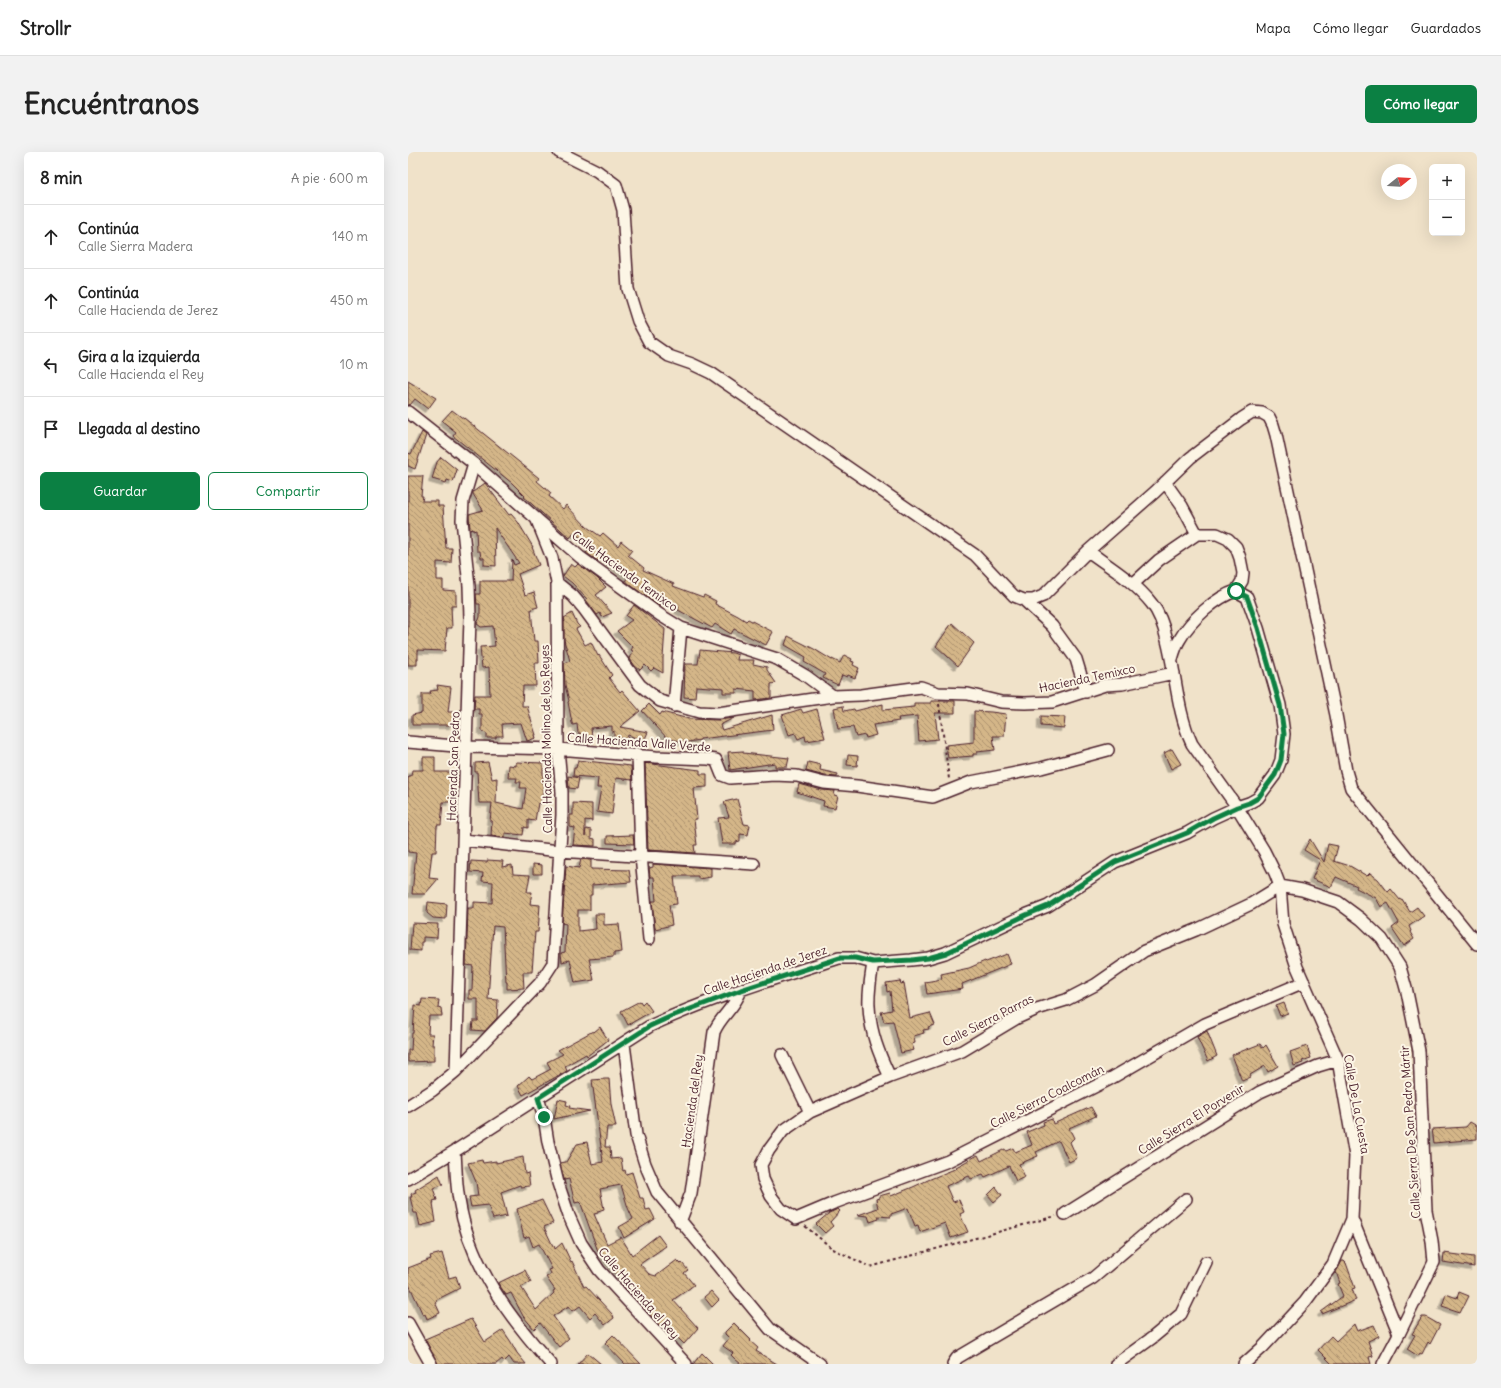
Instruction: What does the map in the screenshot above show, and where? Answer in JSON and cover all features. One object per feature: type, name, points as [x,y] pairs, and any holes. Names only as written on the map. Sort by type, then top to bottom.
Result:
[{"type":"street","points":[[559,152],[597,171],[616,185],[623,210],[628,289],[638,321],[649,342],[669,356],[692,364],[711,373],[979,559],[1014,596],[1024,600],[1052,626],[1076,659],[1086,692]]},
{"type":"street","name":"Calle Hacienda Temixco","points":[[408,412],[474,464],[580,557],[660,615],[682,628],[777,659],[806,676],[833,696]]},
{"type":"street","points":[[1024,600],[1033,600],[1043,596],[1088,551],[1123,522],[1190,458],[1240,419],[1252,412],[1262,413],[1269,417],[1276,435],[1336,715],[1346,771],[1351,788],[1477,944]]},
{"type":"street","name":"Hacienda San Pedro","points":[[456,1071],[470,618],[469,586],[462,520],[463,501],[474,464]]},
{"type":"street","points":[[1165,482],[1182,506],[1197,534]]},
{"type":"street","name":"Calle Hacienda Molino de los Reyes","points":[[456,1071],[540,983],[553,963],[562,815],[562,792],[558,748],[557,583],[552,558],[536,518]]},
{"type":"street","points":[[1133,584],[1159,560],[1197,534],[1217,534],[1228,539],[1236,547],[1243,573],[1242,581],[1236,591],[1218,601],[1190,624],[1179,640],[1172,659]]},
{"type":"street","points":[[1088,551],[1133,584],[1153,605],[1162,622],[1172,659],[1186,732],[1192,744],[1237,807]]},
{"type":"street","name":"Hacienda Temixco","points":[[557,583],[573,596],[584,609],[640,685],[660,701],[699,712],[718,713],[833,696],[861,695],[921,687],[938,692],[968,694],[1001,702],[1052,702],[1105,686],[1174,673]]},
{"type":"street","name":"Calle Hacienda de Jerez","points":[[408,1180],[624,1044],[650,1026],[672,1016],[741,990],[840,958],[855,958],[873,962],[912,960],[928,958],[946,953],[1048,906],[1115,862],[1187,833],[1213,818],[1258,798],[1275,775],[1281,760],[1284,734],[1280,705],[1258,628],[1247,597],[1236,591]]},
{"type":"street","points":[[674,706],[682,628]]},
{"type":"street","name":"Calle Hacienda Valle Verde","points":[[408,742],[467,747],[558,748],[638,754],[656,757],[716,760],[722,775],[730,778],[782,775],[797,776],[824,783],[934,797],[950,789]]},
{"type":"street","points":[[950,789],[971,782],[1041,768],[1108,750]]},
{"type":"street","points":[[638,754],[641,856],[649,940]]},
{"type":"street","name":"Calle De La Cuesta","points":[[1237,807],[1264,851],[1280,886],[1284,924],[1297,967],[1338,1060],[1355,1156],[1352,1219],[1333,1264],[1305,1302],[1263,1347],[1244,1364]]},
{"type":"street","points":[[464,840],[559,851],[754,864]]},
{"type":"street","name":"Calle Sierra Parras","points":[[796,1219],[781,1209],[771,1196],[762,1178],[761,1165],[782,1131],[810,1112],[890,1077],[962,1051],[1017,1018],[1037,1009],[1066,1000],[1095,985],[1144,951],[1224,917],[1251,904],[1280,886]]},
{"type":"street","name":"Calle Sierra De San Pedro Mártir","points":[[1280,886],[1302,890],[1338,902],[1361,919],[1382,939],[1400,967],[1407,992],[1419,1051],[1425,1202],[1434,1262],[1383,1364]]},
{"type":"street","points":[[873,962],[869,1005],[871,1030],[878,1051],[890,1077]]},
{"type":"street","name":"Calle Sierra Coalcomán","points":[[796,1219],[834,1203],[948,1161],[1110,1079],[1205,1024],[1304,982]]},
{"type":"street","name":"Hacienda del Rey","points":[[680,1222],[691,1193],[714,1032],[718,1022],[733,1007],[741,990]]},
{"type":"street","points":[[624,1044],[636,1135],[645,1164],[657,1192],[680,1222],[770,1329],[820,1364]]},
{"type":"street","points":[[782,1055],[810,1112]]},
{"type":"street","name":"Calle Sierra El Porvenir","points":[[1065,1214],[1260,1092],[1318,1066],[1338,1060]]},
{"type":"street","points":[[408,1106],[433,1090],[456,1071]]},
{"type":"street","name":"Calle Hacienda el Rey","points":[[538,1098],[544,1117],[548,1142],[558,1183],[569,1216],[581,1243],[599,1270],[679,1362]]},
{"type":"street","points":[[455,1151],[459,1200],[468,1236],[482,1270],[524,1334],[551,1364]]},
{"type":"street","points":[[953,1364],[958,1358],[1093,1278],[1186,1199]]},
{"type":"street","points":[[1352,1219],[1399,1334]]},
{"type":"street","points":[[1116,1364],[1152,1338],[1181,1314],[1206,1262]]},
{"type":"street","points":[[408,1323],[431,1364]]},
{"type":"path","points":[[938,692],[950,789]]},
{"type":"path","points":[[796,1219],[833,1249],[870,1267],[1065,1214]]},
{"type":"building","points":[[408,381],[436,398],[428,409],[415,399],[410,405],[408,405]]},
{"type":"building","points":[[452,410],[539,478],[537,481],[551,493],[549,496],[563,509],[566,505],[587,527],[600,536],[603,533],[618,546],[621,541],[632,550],[628,555],[644,568],[643,570],[674,584],[673,586],[703,597],[704,595],[716,601],[715,604],[746,621],[748,619],[773,632],[766,645],[734,629],[731,634],[715,624],[712,628],[678,610],[679,607],[664,599],[660,607],[625,581],[628,577],[602,556],[598,561],[586,553],[592,545],[574,533],[570,538],[524,497],[525,496],[512,483],[453,436],[456,432],[442,421]]},
{"type":"building","points":[[422,432],[426,435],[415,469],[408,466],[408,453],[411,454]]},
{"type":"building","points":[[441,457],[457,470],[453,482],[447,480],[446,483],[432,479],[437,462]]},
{"type":"building","points":[[408,476],[423,476],[422,501],[438,501],[438,506],[443,506],[446,548],[452,548],[451,563],[437,562],[437,580],[443,580],[443,590],[456,591],[456,606],[451,606],[452,628],[447,628],[445,651],[418,650],[417,665],[408,665]]},
{"type":"building","points":[[485,483],[509,515],[511,514],[518,522],[533,547],[539,565],[518,574],[525,595],[534,592],[538,607],[531,609],[534,641],[538,641],[539,663],[535,663],[536,686],[523,686],[522,706],[527,706],[536,738],[527,741],[521,723],[502,724],[503,736],[487,738],[487,734],[482,731],[482,714],[479,714],[479,709],[474,709],[475,695],[490,695],[489,667],[482,668],[480,647],[495,646],[493,626],[481,627],[477,624],[480,617],[480,604],[477,604],[476,594],[480,594],[480,581],[511,581],[512,559],[514,565],[519,563],[495,528],[496,566],[484,565],[484,558],[481,558],[480,551],[477,551],[476,530],[470,530],[469,514],[483,510],[473,492]]},
{"type":"building","points":[[571,564],[575,567],[578,564],[597,578],[606,587],[596,595],[612,613],[602,617],[600,613],[597,615],[586,600],[587,599],[563,576]]},
{"type":"building","points":[[634,605],[665,629],[663,673],[654,668],[651,671],[645,665],[640,670],[635,666],[630,659],[633,651],[631,650],[633,647],[617,631],[632,620],[626,616]]},
{"type":"building","points":[[572,613],[580,627],[576,629],[585,645],[591,642],[598,656],[599,655],[612,675],[609,678],[620,692],[622,690],[640,711],[620,727],[648,732],[644,741],[628,735],[627,739],[614,738],[612,726],[591,728],[592,737],[581,738],[580,733],[578,733],[577,724],[573,725],[565,685],[564,663],[570,661],[564,640],[564,618]]},
{"type":"building","points":[[952,623],[974,643],[958,666],[936,646]]},
{"type":"building","points":[[788,636],[840,663],[844,655],[852,659],[851,661],[854,662],[853,665],[859,668],[855,678],[848,675],[847,677],[842,675],[838,685],[823,678],[825,674],[804,662],[806,657],[785,645]]},
{"type":"building","points":[[700,650],[733,653],[738,655],[737,660],[754,660],[753,664],[767,667],[767,670],[776,683],[771,684],[771,698],[755,700],[755,691],[736,689],[736,693],[723,693],[723,688],[696,686],[695,698],[684,697],[685,664],[698,664]]},
{"type":"building","points":[[437,685],[451,687],[448,712],[454,712],[453,725],[412,725],[412,715],[422,713],[422,694],[431,694],[430,691],[438,690]]},
{"type":"building","points":[[931,701],[955,701],[955,713],[935,713],[938,739],[919,741],[917,716],[898,718],[899,721],[873,725],[876,735],[866,738],[865,735],[856,737],[853,727],[838,729],[834,708],[843,706],[844,711],[854,709],[855,711],[883,704],[883,710],[914,707],[914,703],[931,703]]},
{"type":"building","points":[[649,704],[660,715],[662,712],[689,719],[718,720],[734,718],[720,725],[722,730],[772,715],[773,730],[700,739],[688,742],[679,741],[667,738],[642,711]]},
{"type":"building","points":[[801,709],[803,713],[817,709],[825,738],[806,741],[805,736],[798,739],[795,733],[789,735],[782,715]]},
{"type":"building","points":[[974,711],[1006,714],[1004,736],[993,736],[995,750],[977,752],[977,754],[973,754],[973,756],[948,758],[946,745],[974,742]]},
{"type":"building","points":[[1041,716],[1065,717],[1064,728],[1041,726]]},
{"type":"building","points":[[1172,749],[1181,764],[1171,769],[1164,753]]},
{"type":"building","points":[[743,751],[743,753],[789,758],[787,767],[775,767],[775,763],[730,770],[728,752]]},
{"type":"building","points":[[848,755],[858,756],[857,766],[847,765]]},
{"type":"building","points":[[423,757],[435,757],[435,772],[450,772],[451,802],[443,802],[441,825],[437,825],[436,852],[432,852],[429,878],[438,879],[425,894],[412,894],[416,853],[408,852],[408,779],[409,776],[411,776],[412,770],[423,770]]},
{"type":"building","points":[[578,760],[631,766],[632,780],[616,778],[612,814],[597,812],[601,788],[597,788],[598,778],[573,776],[574,768],[576,768]]},
{"type":"building","points":[[488,762],[492,779],[497,778],[496,803],[523,809],[526,788],[520,788],[521,782],[516,782],[517,778],[508,778],[509,765],[516,766],[516,762],[543,763],[543,790],[541,804],[538,803],[535,821],[528,820],[528,828],[524,827],[523,835],[505,833],[505,838],[491,836],[492,821],[490,821],[492,803],[479,803],[477,772],[475,772],[475,763]]},
{"type":"building","points":[[808,762],[821,765],[820,770],[838,774],[837,777],[825,776],[806,771]]},
{"type":"building","points":[[645,763],[700,770],[700,774],[707,774],[707,787],[694,788],[697,819],[694,819],[697,845],[694,845],[695,853],[648,850]]},
{"type":"building","points":[[568,776],[579,778],[577,789],[569,788]]},
{"type":"building","points":[[799,784],[822,790],[835,791],[834,795],[838,796],[835,808],[823,806],[824,801],[797,792]]},
{"type":"building","points":[[737,799],[744,824],[750,825],[748,835],[740,834],[740,841],[736,842],[736,844],[722,844],[718,818],[729,817],[724,802]]},
{"type":"building","points":[[573,803],[592,804],[592,821],[585,820],[585,836],[586,829],[591,830],[591,838],[595,839],[595,846],[573,845],[575,828],[570,827],[570,815],[573,815]]},
{"type":"building","points":[[633,835],[634,844],[607,843],[607,836]]},
{"type":"building","points":[[1310,839],[1324,862],[1328,844],[1338,846],[1334,861],[1350,866],[1367,876],[1370,873],[1378,879],[1388,892],[1391,889],[1400,900],[1402,899],[1410,912],[1417,907],[1424,916],[1409,926],[1410,932],[1414,939],[1404,946],[1392,928],[1399,923],[1388,903],[1381,907],[1376,898],[1356,888],[1357,886],[1336,877],[1331,887],[1312,879],[1320,860],[1304,850]]},
{"type":"building","points":[[581,859],[591,860],[591,869],[629,870],[631,882],[592,885],[590,910],[578,910],[578,931],[596,929],[595,914],[604,914],[604,925],[619,924],[622,952],[614,953],[614,957],[589,959],[594,980],[575,983],[570,960],[562,962],[561,953],[565,952],[566,924],[562,923],[566,866],[579,868]]},
{"type":"building","points":[[487,860],[503,861],[502,867],[512,865],[513,874],[530,875],[527,892],[532,892],[530,904],[540,905],[538,932],[535,932],[532,972],[523,972],[524,988],[507,989],[503,927],[493,926],[488,999],[498,1000],[497,1018],[485,1031],[472,1030],[473,1021],[478,1021],[478,999],[469,999],[469,990],[472,990],[473,966],[466,965],[468,908],[474,908],[474,902],[492,903],[493,882],[482,881],[483,873],[470,872],[471,861],[487,862]]},
{"type":"building","points":[[533,864],[542,865],[542,874],[533,874]]},
{"type":"building","points":[[653,864],[711,868],[711,877],[698,879],[698,876],[674,876],[677,904],[669,905],[672,925],[655,929],[652,901],[656,901],[654,877],[650,877],[649,868],[653,867]]},
{"type":"building","points":[[428,902],[447,904],[446,919],[433,918],[427,913]]},
{"type":"building","points":[[412,923],[438,924],[437,938],[423,937],[423,942],[421,942],[421,951],[410,950]]},
{"type":"building","points":[[1007,954],[1011,964],[962,984],[963,989],[927,994],[925,982],[942,979],[941,974],[969,968]]},
{"type":"building","points":[[900,981],[901,984],[904,983],[910,1018],[930,1013],[935,1025],[928,1027],[929,1029],[923,1030],[924,1033],[914,1036],[915,1043],[912,1044],[914,1050],[901,1053],[893,1021],[884,1022],[881,1012],[892,1010],[890,991],[887,992],[886,983]]},
{"type":"building","points":[[422,999],[439,1000],[438,1007],[441,1008],[442,1016],[429,1016],[428,1034],[433,1034],[432,1045],[434,1045],[434,1061],[408,1062],[408,1050],[411,1050],[415,1005],[421,1006]]},
{"type":"building","points":[[640,1001],[642,1004],[645,1001],[652,1011],[628,1025],[621,1011]]},
{"type":"building","points":[[1284,1003],[1288,1013],[1280,1016],[1276,1006]]},
{"type":"building","points":[[600,1027],[608,1040],[587,1056],[586,1054],[565,1066],[567,1071],[523,1095],[518,1086],[529,1076],[532,1079],[551,1069],[547,1062],[563,1054],[558,1050],[593,1031],[594,1032]]},
{"type":"building","points":[[1207,1031],[1217,1056],[1208,1061],[1197,1037]]},
{"type":"building","points":[[1260,1044],[1263,1048],[1266,1045],[1278,1066],[1268,1072],[1265,1066],[1250,1075],[1251,1077],[1242,1081],[1232,1055]]},
{"type":"building","points":[[1307,1046],[1311,1058],[1294,1066],[1290,1052]]},
{"type":"building","points":[[609,1079],[611,1104],[616,1127],[607,1127],[605,1147],[610,1147],[611,1159],[621,1158],[623,1171],[625,1170],[626,1174],[632,1172],[640,1198],[643,1198],[646,1210],[650,1209],[655,1219],[624,1238],[619,1227],[633,1219],[621,1185],[600,1189],[604,1209],[594,1214],[607,1244],[621,1237],[632,1255],[658,1235],[666,1246],[640,1264],[649,1274],[656,1276],[677,1260],[688,1270],[684,1273],[694,1285],[673,1300],[698,1328],[684,1344],[663,1323],[660,1326],[625,1287],[603,1255],[600,1257],[581,1204],[579,1202],[575,1203],[569,1179],[564,1180],[560,1163],[566,1162],[577,1144],[587,1142],[592,1164],[603,1162],[592,1080]]},
{"type":"building","points":[[558,1099],[567,1101],[566,1105],[570,1106],[569,1108],[590,1111],[554,1119]]},
{"type":"building","points":[[1091,1107],[1096,1116],[1069,1128],[1074,1138],[1070,1142],[1077,1158],[1069,1162],[1059,1141],[1036,1152],[1038,1156],[1019,1164],[1025,1177],[1016,1181],[1009,1166],[985,1177],[983,1174],[971,1179],[969,1176],[946,1186],[953,1202],[959,1200],[964,1212],[960,1214],[968,1232],[951,1238],[945,1223],[920,1232],[918,1225],[915,1226],[908,1208],[891,1214],[891,1217],[878,1216],[879,1219],[870,1222],[868,1216],[858,1215],[878,1208],[876,1199],[879,1198],[879,1196],[890,1193],[891,1196],[913,1187],[957,1168],[956,1167],[978,1155],[981,1161],[1005,1149],[1006,1151],[1013,1148],[1015,1152],[1032,1145],[1027,1132],[1044,1125],[1043,1122],[1052,1119],[1053,1124]]},
{"type":"building","points":[[1470,1122],[1477,1126],[1477,1139],[1434,1143],[1432,1129],[1466,1127]]},
{"type":"building","points":[[523,1157],[525,1174],[528,1173],[530,1186],[521,1187],[520,1185],[501,1192],[507,1216],[493,1219],[488,1205],[471,1207],[469,1197],[478,1196],[476,1182],[468,1163],[482,1160],[483,1163],[496,1161],[496,1163]]},
{"type":"building","points":[[439,1175],[443,1185],[433,1188],[437,1200],[433,1201],[436,1222],[420,1226],[417,1213],[414,1213],[410,1197],[412,1197],[411,1194]]},
{"type":"building","points":[[996,1187],[1002,1195],[994,1202],[988,1195]]},
{"type":"building","points":[[542,1200],[553,1223],[544,1227],[553,1246],[554,1245],[555,1249],[562,1243],[584,1287],[586,1286],[613,1315],[614,1318],[605,1325],[595,1313],[590,1318],[580,1306],[573,1311],[569,1306],[553,1316],[569,1338],[559,1347],[540,1323],[534,1329],[523,1316],[511,1293],[506,1295],[498,1283],[525,1270],[531,1282],[521,1287],[536,1310],[554,1293],[553,1291],[555,1290],[546,1277],[550,1275],[551,1273],[549,1270],[552,1269],[539,1244],[533,1247],[529,1236],[524,1238],[517,1209]]},
{"type":"building","points":[[838,1209],[840,1211],[830,1222],[833,1226],[825,1233],[816,1224],[829,1213]]},
{"type":"building","points":[[442,1253],[449,1278],[456,1276],[460,1288],[436,1300],[437,1301],[435,1302],[440,1313],[427,1319],[425,1314],[423,1315],[408,1282],[408,1268],[431,1259],[430,1256]]},
{"type":"building","points":[[1444,1253],[1474,1257],[1474,1267],[1443,1262]]},
{"type":"building","points":[[1342,1261],[1346,1263],[1355,1288],[1352,1289],[1356,1300],[1322,1314],[1321,1312],[1343,1296],[1338,1284],[1340,1283],[1336,1272]]},
{"type":"building","points":[[711,1291],[719,1300],[712,1307],[704,1297]]},
{"type":"building","points":[[1459,1292],[1469,1296],[1460,1312],[1442,1306],[1446,1294],[1457,1298]]},
{"type":"building","points":[[1422,1317],[1426,1317],[1440,1325],[1430,1344],[1428,1342],[1422,1354],[1420,1353],[1418,1356],[1407,1349],[1415,1335],[1412,1334]]},
{"type":"building","points":[[471,1319],[485,1342],[503,1330],[517,1353],[526,1364],[514,1364],[509,1357],[504,1362],[502,1359],[496,1364],[438,1364],[425,1339]]},
{"type":"building","points":[[734,1323],[758,1348],[756,1351],[777,1364],[741,1364],[735,1359],[731,1355],[733,1353],[723,1346],[729,1338],[725,1332]]},
{"type":"building","points":[[1354,1324],[1357,1331],[1374,1325],[1379,1336],[1368,1341],[1373,1356],[1369,1357],[1371,1364],[1332,1364],[1318,1350],[1331,1336],[1336,1341]]},
{"type":"building","points":[[613,1335],[641,1364],[625,1364],[605,1343]]},
{"type":"building","points":[[588,1353],[601,1364],[578,1364]]},
{"type":"building","points":[[702,1353],[713,1364],[693,1364]]},
{"type":"route","points":[[544,1117],[538,1098],[650,1026],[672,1016],[741,990],[840,958],[855,958],[873,962],[912,960],[928,958],[946,953],[1048,906],[1115,862],[1187,833],[1213,818],[1258,798],[1275,775],[1281,760],[1284,734],[1280,705],[1258,628],[1247,597],[1236,591]]}]
